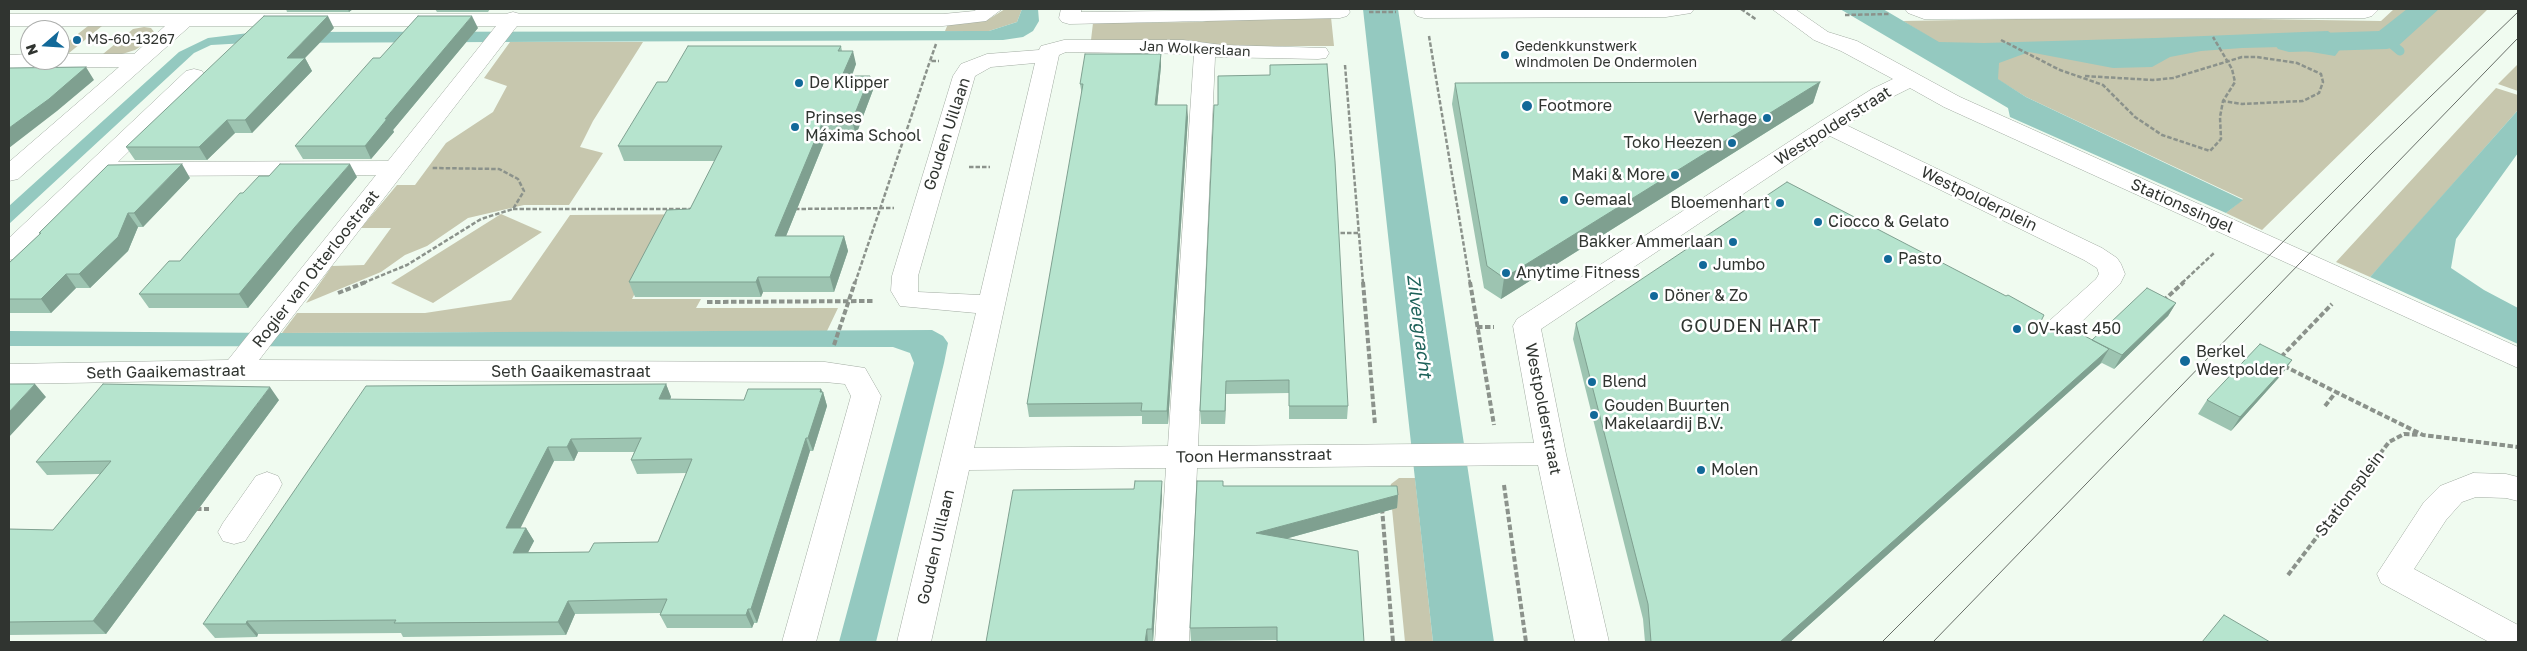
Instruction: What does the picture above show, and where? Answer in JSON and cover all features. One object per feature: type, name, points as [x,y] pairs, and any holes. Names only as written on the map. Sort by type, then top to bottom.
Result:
[{"type":"street","points":[[9,20],[152,14],[186,19],[509,24],[566,14],[943,20],[979,17],[992,9]]},
{"type":"street","points":[[1424,12],[1666,11],[1684,9]]},
{"type":"street","name":"Stationssingel","points":[[1782,9],[1821,36],[1849,46],[1909,80],[1961,106],[2518,358]]},
{"type":"street","name":"Stationssingel","points":[[1802,9],[1833,30],[1849,46]]},
{"type":"street","points":[[1919,11],[2365,12],[2368,9]]},
{"type":"street","name":"Jan Wolkerslaan","points":[[1070,13],[1340,12]]},
{"type":"street","points":[[9,174],[186,19]]},
{"type":"street","name":"Rogier van Otterloostraat","points":[[241,365],[509,24]]},
{"type":"street","name":"Jan Wolkerslaan","points":[[1046,56],[1053,48],[1064,46],[1183,46],[1222,51],[1318,53]]},
{"type":"street","points":[[1172,642],[1205,48]]},
{"type":"street","name":"Gouden Uillaan","points":[[910,300],[904,284],[924,208],[966,73],[976,65],[987,60],[1046,56],[957,460],[914,642]]},
{"type":"street","points":[[9,61],[139,60]]},
{"type":"street","points":[[9,252],[194,76]]},
{"type":"street","name":"Westpolderstraat","points":[[1592,642],[1551,454],[1527,326],[1830,126],[1880,94],[1909,80]]},
{"type":"street","name":"Westpolderplein","points":[[1830,126],[2093,254],[2108,264],[2112,274],[2107,284],[2048,338]]},
{"type":"street","name":"Rogier van Otterloostraat","points":[[95,169],[396,168]]},
{"type":"street","points":[[910,300],[990,305]]},
{"type":"street","name":"Seth Gaaikemastraat","points":[[9,374],[241,365],[825,372],[855,375],[866,396],[799,642]]},
{"type":"street","name":"Toon Hermansstraat","points":[[957,460],[1182,456],[1551,454]]},
{"type":"street","points":[[234,532],[267,484]]},
{"type":"street","points":[[2518,489],[2506,486],[2473,485],[2452,494],[2435,511],[2393,574],[2518,641]]},
{"type":"path","points":[[1741,9],[1747,14]]},
{"type":"path","points":[[1340,12],[1359,232],[1390,454],[1393,642]]},
{"type":"path","points":[[1366,12],[1400,12]]},
{"type":"path","points":[[1424,12],[1488,454],[1526,642]]},
{"type":"path","points":[[1840,15],[1892,14]]},
{"type":"path","points":[[2000,40],[2060,70],[2082,76],[2103,85],[2148,126],[2179,142],[2199,149],[2210,150],[2216,147],[2221,139],[2220,117],[2223,101],[2235,82],[2232,69],[2212,35]]},
{"type":"path","points":[[2082,76],[2167,79],[2191,74],[2227,62],[2257,57],[2297,63],[2321,74],[2323,82],[2318,93],[2303,102],[2242,104],[2223,101]]},
{"type":"path","points":[[833,349],[930,61]]},
{"type":"path","points":[[396,168],[499,169],[518,179],[524,191],[513,209]]},
{"type":"path","points":[[792,209],[924,208]]},
{"type":"path","points":[[334,294],[407,265],[481,219],[513,209],[702,209]]},
{"type":"path","points":[[1330,233],[1359,232]]},
{"type":"path","points":[[2159,304],[2207,259]]},
{"type":"path","points":[[707,302],[910,300]]},
{"type":"path","name":"Stationsplein","points":[[2324,312],[2276,362],[2423,435]]},
{"type":"path","points":[[2325,406],[2336,392]]},
{"type":"path","name":"Stationsplein","points":[[2288,575],[2390,442],[2404,434],[2518,447]]},
{"type":"green space","points":[[1005,9],[1022,9],[1017,22],[989,31],[945,31],[948,24],[970,23],[989,19]]},
{"type":"green space","points":[[2394,9],[2488,9],[2262,230],[2226,213],[2243,199],[2026,97],[1903,21],[2130,17],[2381,21]]},
{"type":"green space","points":[[1225,17],[1331,17],[1334,46],[1226,46],[1187,40],[1091,40],[1093,23],[1202,22]]},
{"type":"green space","points":[[88,26],[102,26],[70,52],[70,40]]},
{"type":"green space","points":[[151,28],[155,33],[149,41],[135,50],[119,55],[103,54],[133,29]]},
{"type":"green space","points":[[510,42],[643,42],[593,121],[580,147],[603,153],[569,205],[524,205],[468,218],[427,246],[405,255],[381,272],[306,303],[332,266],[364,265],[391,228],[361,228],[397,185],[415,185],[446,143],[493,112],[507,86],[484,78]]},
{"type":"green space","points":[[2518,64],[2518,91],[2498,84]]},
{"type":"green space","points":[[2496,88],[2518,95],[2518,110],[2386,260],[2370,277],[2336,262]]},
{"type":"green space","points":[[501,214],[542,232],[433,303],[391,283]]},
{"type":"green space","points":[[732,214],[671,223],[632,299],[701,299],[696,308],[838,308],[827,331],[282,333],[297,313],[425,313],[511,300],[570,215]]},
{"type":"green space","points":[[1399,478],[1415,478],[1433,642],[1405,642],[1390,488],[1391,484]]},
{"type":"water","points":[[1022,9],[1038,9],[1039,21],[1033,31],[1023,37],[1003,40],[247,43],[211,45],[194,53],[9,224],[9,206],[179,52],[208,38],[257,32],[989,31],[1017,22]]},
{"type":"water","name":"Zilvergracht","points":[[1363,9],[1398,9],[1494,642],[1433,642]]},
{"type":"water","points":[[1840,9],[1883,9],[1939,42],[1984,43],[2328,31],[2344,44],[2335,56],[2282,47],[2242,48],[2201,51],[2170,57],[2152,67],[2113,68],[2029,52],[1999,63],[1998,79],[2026,97],[2243,200],[2226,213],[2010,117],[2008,108]]},
{"type":"water","points":[[2518,110],[2518,153],[2456,239],[2451,268],[2484,290],[2518,308],[2518,344],[2370,277]]},
{"type":"water","points":[[932,330],[943,336],[948,343],[876,642],[839,642],[914,363],[910,353],[893,347],[9,346],[9,331],[282,333]]},
{"type":"building","points":[[264,16],[328,16],[287,58],[305,58],[245,120],[227,120],[199,147],[126,147]]},
{"type":"building","points":[[418,16],[472,16],[385,119],[387,119],[365,146],[295,146],[373,58],[380,58]]},
{"type":"building","points":[[688,46],[841,46],[838,51],[853,51],[842,76],[870,76],[852,121],[823,121],[775,236],[844,236],[830,277],[758,277],[756,282],[629,282],[667,210],[690,209],[722,146],[618,146],[657,82],[667,82]]},
{"type":"building","points":[[1085,54],[1161,54],[1155,105],[1187,105],[1167,411],[1141,411],[1142,403],[1027,404],[1083,84],[1080,84]]},
{"type":"building","points":[[1327,64],[1335,161],[1348,406],[1289,406],[1289,380],[1226,381],[1225,411],[1200,411],[1214,105],[1218,105],[1218,76],[1270,75],[1270,65]]},
{"type":"building","points":[[70,67],[86,67],[49,99],[9,128],[9,68],[20,68],[20,70],[70,70]]},
{"type":"building","name":"Gemaal","points":[[1820,82],[1504,278],[1487,266],[1455,83]]},
{"type":"building","points":[[182,164],[134,213],[128,213],[118,237],[79,274],[66,274],[41,299],[9,299],[9,263],[108,165]]},
{"type":"building","points":[[280,164],[350,164],[239,294],[139,294],[169,261],[180,261],[240,193],[243,193],[259,176],[269,176]]},
{"type":"building","points":[[1787,182],[2044,315],[2040,323],[2046,331],[2056,333],[2070,328],[2109,349],[1780,642],[1651,642],[1648,604],[1576,323]]},
{"type":"building","points":[[2147,288],[2176,303],[2122,355],[2092,340]]},
{"type":"building","points":[[2260,344],[2292,360],[2240,417],[2207,400]]},
{"type":"building","points":[[9,384],[35,384],[9,412]]},
{"type":"building","points":[[103,384],[270,387],[93,621],[9,622],[9,529],[53,530],[111,461],[36,462]]},
{"type":"building","points":[[666,384],[659,399],[744,400],[748,389],[821,389],[820,392],[823,392],[808,438],[806,438],[751,609],[748,609],[746,615],[660,615],[667,599],[568,601],[558,622],[394,623],[396,620],[247,621],[246,624],[203,624],[366,386]],"holes":[[[641,438],[631,460],[692,459],[658,542],[594,543],[589,552],[513,553],[526,528],[506,528],[548,447],[567,447],[571,439]]]},
{"type":"building","points":[[1135,481],[1162,481],[1152,629],[1147,629],[1145,642],[986,642],[1013,490],[1134,489]]},
{"type":"building","points":[[1197,481],[1223,481],[1223,486],[1397,486],[1398,495],[1256,533],[1358,551],[1364,642],[1277,642],[1277,627],[1190,628]]},
{"type":"building","points":[[2224,615],[2270,642],[2202,642]]},
{"type":"waterway","points":[[2289,43],[2387,40],[2425,9]]},
{"type":"waterway","points":[[2387,40],[2400,51]]},
{"type":"tram line","points":[[1882,642],[2372,153],[2518,12]]},
{"type":"tram line","points":[[1933,642],[2518,38]]},
{"type":"place","name":"MS-60-13267","points":[[77,40]]},
{"type":"place","name":"Gedenkkunstwerk windmolen De Ondermolen","points":[[1505,55]]},
{"type":"place","name":"De Klipper","points":[[799,83]]},
{"type":"place","name":"Footmore","points":[[1527,106]]},
{"type":"place","name":"Verhage","points":[[1767,118]]},
{"type":"place","name":"Prinses Máxima School","points":[[795,127]]},
{"type":"place","name":"Toko Heezen","points":[[1732,143]]},
{"type":"place","name":"Maki & More","points":[[1675,175]]},
{"type":"place","name":"Gemaal","points":[[1564,200]]},
{"type":"place","name":"Bloemenhart","points":[[1780,203]]},
{"type":"place","name":"Ciocco & Gelato","points":[[1818,222]]},
{"type":"place","name":"Bakker Ammerlaan","points":[[1733,242]]},
{"type":"place","name":"Pasto","points":[[1888,259]]},
{"type":"place","name":"Jumbo","points":[[1703,265]]},
{"type":"place","name":"Anytime Fitness","points":[[1506,273]]},
{"type":"place","name":"Döner & Zo","points":[[1654,296]]},
{"type":"place","name":"OV-kast 450","points":[[2017,329]]},
{"type":"place","name":"Berkel Westpolder","points":[[2185,361]]},
{"type":"place","name":"Blend","points":[[1592,382]]},
{"type":"place","name":"Gouden Buurten Makelaardij B.V.","points":[[1594,415]]},
{"type":"place","name":"Molen","points":[[1701,470]]},
{"type":"district","name":"GOUDEN HART","points":[[1751,326]]}]
